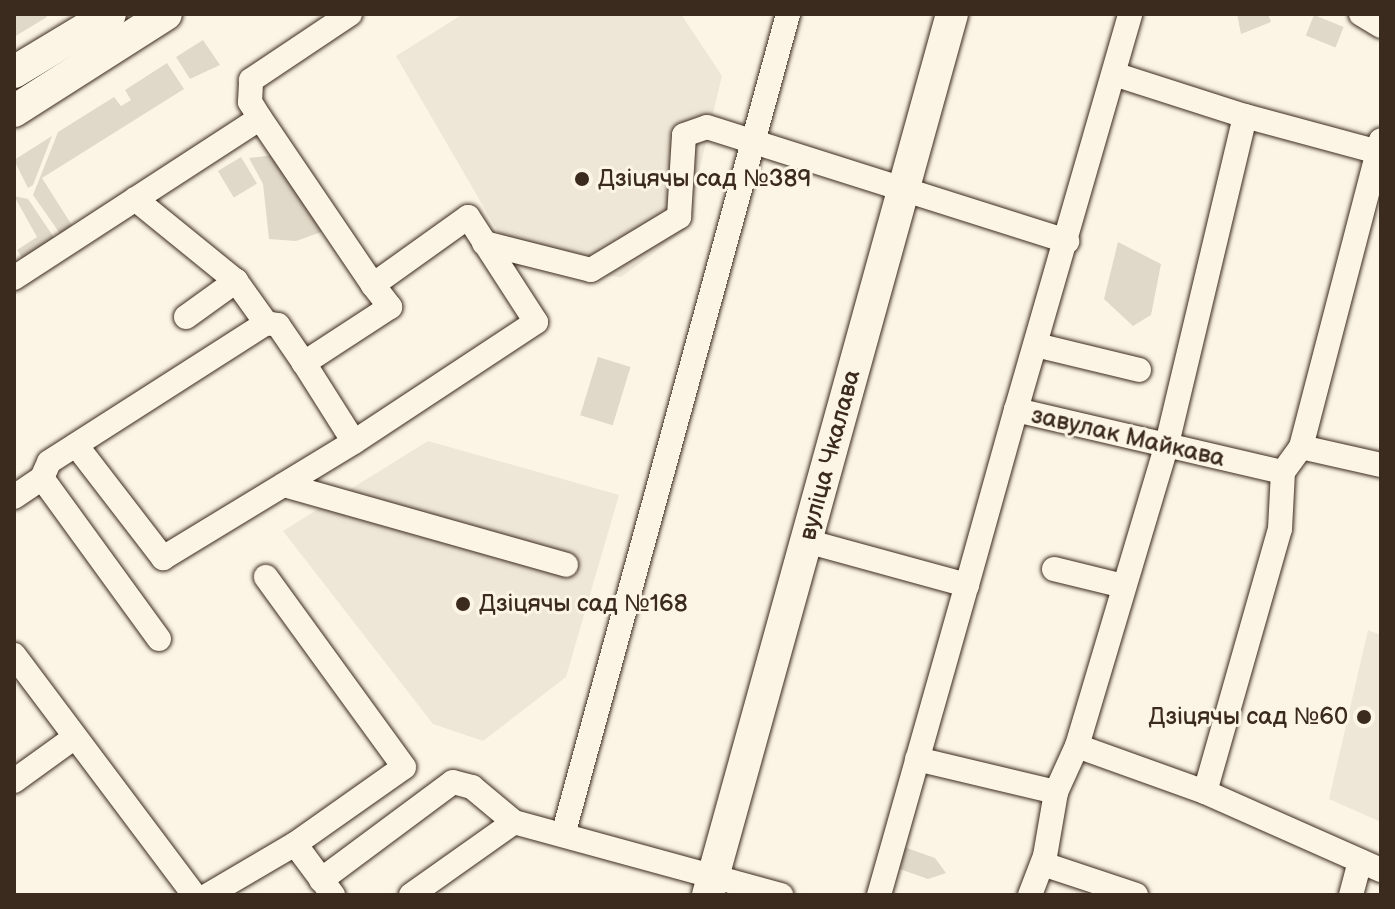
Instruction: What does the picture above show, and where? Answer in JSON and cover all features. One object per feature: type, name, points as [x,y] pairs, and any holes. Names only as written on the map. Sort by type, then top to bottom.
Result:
[{"type":"main road","points":[[14,72],[110,14]]},
{"type":"main road","points":[[14,111],[166,14]]},
{"type":"main road","name":"вуліца Чкалава","points":[[711,886],[952,14]]},
{"type":"street","points":[[304,363],[390,307],[250,102],[251,80],[350,14]]},
{"type":"street","points":[[563,835],[788,14]]},
{"type":"street","points":[[1016,410],[1130,14]]},
{"type":"street","points":[[1361,14],[1381,26]]},
{"type":"street","points":[[1114,74],[1245,116],[1380,146],[1301,447],[1283,472],[1280,529],[1205,792]]},
{"type":"street","points":[[1030,895],[1043,864],[1056,792],[1077,746],[1166,448],[1245,116]]},
{"type":"street","points":[[14,278],[260,118]]},
{"type":"street","points":[[484,243],[591,270],[679,217],[684,135],[707,127],[1067,241]]},
{"type":"street","points":[[135,199],[236,281],[266,323]]},
{"type":"street","points":[[76,445],[163,558],[354,442],[536,322],[468,217],[373,285]]},
{"type":"street","points":[[186,317],[236,281]]},
{"type":"street","points":[[14,497],[42,478],[49,462],[266,323],[278,325],[354,442]]},
{"type":"street","points":[[1036,345],[1139,370]]},
{"type":"street","name":"завулак Майкава","points":[[879,895],[1016,410],[1166,448],[1283,472]]},
{"type":"street","points":[[1301,447],[1381,465]]},
{"type":"street","points":[[42,478],[159,639]]},
{"type":"street","points":[[284,485],[566,565]]},
{"type":"street","points":[[806,541],[967,585]]},
{"type":"street","points":[[1054,569],[1124,586]]},
{"type":"street","points":[[208,895],[295,844],[404,767],[266,577]]},
{"type":"street","points":[[14,655],[194,895]]},
{"type":"street","points":[[14,781],[75,737]]},
{"type":"street","points":[[1077,746],[1205,792],[1371,866],[1351,895]]},
{"type":"street","points":[[917,759],[1056,792]]},
{"type":"street","points":[[295,844],[327,887],[453,782],[472,787],[514,822],[563,835],[711,886],[781,895]]},
{"type":"street","points":[[411,895],[514,822]]},
{"type":"street","points":[[1043,864],[1136,895]]},
{"type":"shaded area","points":[[14,14],[45,14],[47,17],[14,37]]},
{"type":"shaded area","name":"Дзіцячы сад №389","points":[[463,14],[681,14],[722,76],[685,230],[621,277],[518,266],[396,56]]},
{"type":"shaded area","points":[[1237,14],[1268,14],[1271,22],[1241,34]]},
{"type":"shaded area","points":[[1314,15],[1344,27],[1335,47],[1306,35]]},
{"type":"shaded area","points":[[203,40],[220,65],[190,79],[176,57]]},
{"type":"shaded area","points":[[167,63],[184,89],[42,178],[73,227],[61,235],[33,195],[58,132],[114,97],[121,106],[131,100],[125,90]]},
{"type":"shaded area","points":[[52,136],[33,185],[28,188],[14,160]]},
{"type":"shaded area","points":[[273,155],[327,230],[296,241],[269,239],[263,184],[249,158]]},
{"type":"shaded area","points":[[241,157],[257,184],[234,197],[218,171]]},
{"type":"shaded area","points":[[14,196],[28,199],[55,239],[23,259],[17,250],[37,237]]},
{"type":"shaded area","points":[[1118,242],[1161,264],[1151,315],[1133,326],[1104,299]]},
{"type":"shaded area","points":[[598,357],[631,367],[613,425],[580,415]]},
{"type":"shaded area","name":"Дзіцячы сад №168","points":[[428,441],[619,495],[566,677],[483,741],[433,724],[283,531]]},
{"type":"shaded area","name":"Дзіцячы сад №60","points":[[1368,630],[1381,635],[1381,822],[1329,799]]},
{"type":"shaded area","points":[[901,846],[935,858],[946,873],[928,879],[894,867]]},
{"type":"place","name":"Дзіцячы сад №389","points":[[582,179]]},
{"type":"place","name":"Дзіцячы сад №168","points":[[463,604]]},
{"type":"place","name":"Дзіцячы сад №60","points":[[1364,717]]}]
